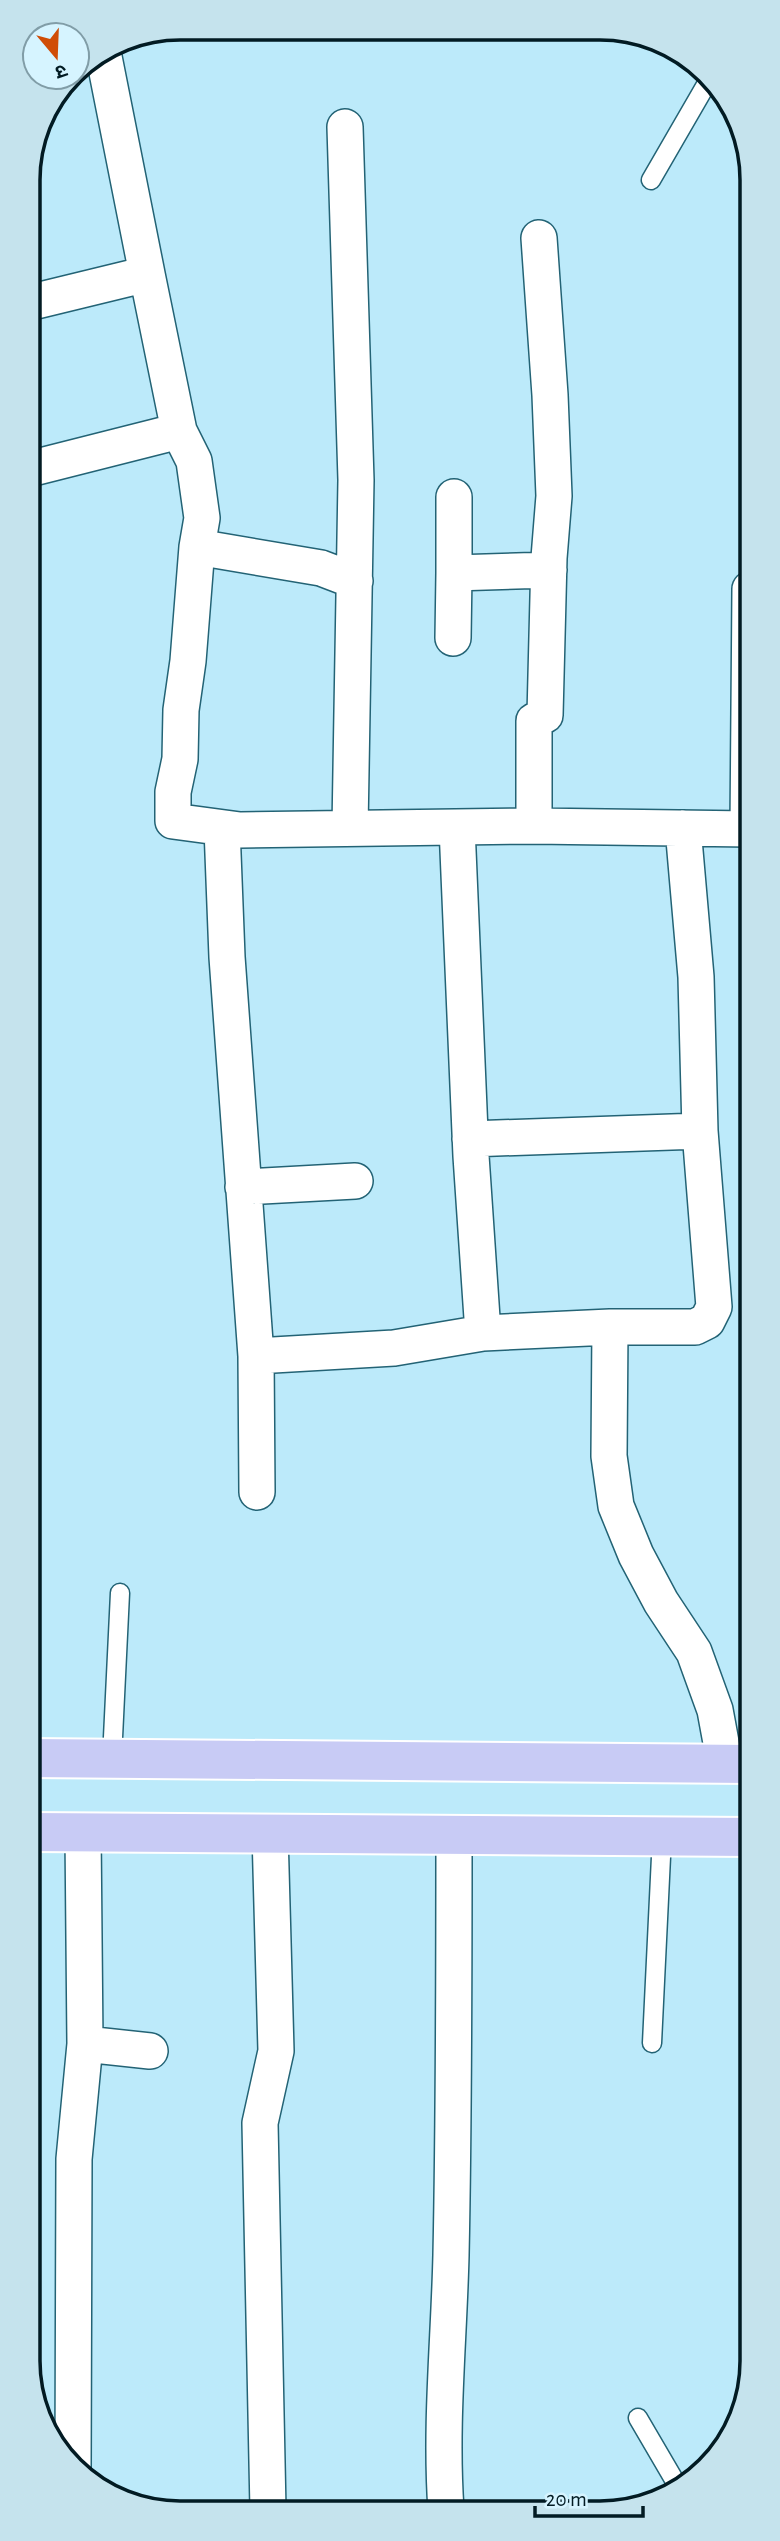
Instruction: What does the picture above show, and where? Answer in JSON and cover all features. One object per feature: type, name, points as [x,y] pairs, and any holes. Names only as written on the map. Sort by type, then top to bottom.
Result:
[{"type":"main road","points":[[40,1758],[738,1764]]},
{"type":"main road","points":[[40,1832],[739,1837]]},
{"type":"street","points":[[105,62],[178,431],[194,461],[202,518],[181,710],[180,759],[173,792],[173,821],[240,830],[534,825],[740,829]]},
{"type":"street","points":[[345,127],[356,480],[350,828]]},
{"type":"street","points":[[534,825],[534,721],[545,715],[554,483],[539,238]]},
{"type":"street","points":[[41,300],[147,274]]},
{"type":"street","points":[[41,466],[178,431]]},
{"type":"street","points":[[453,638],[454,497]]},
{"type":"street","points":[[197,547],[321,568],[355,582]]},
{"type":"street","points":[[454,573],[549,570]]},
{"type":"street","points":[[457,827],[470,1139],[483,1333]]},
{"type":"street","points":[[222,828],[227,957],[256,1356],[257,1492]]},
{"type":"street","points":[[256,1356],[394,1348],[483,1333],[610,1327],[695,1327],[708,1321],[713,1307],[700,1130],[696,977],[682,828]]},
{"type":"street","points":[[470,1139],[700,1130]]},
{"type":"street","points":[[243,1187],[355,1181]]},
{"type":"street","points":[[610,1327],[609,1456],[616,1506],[636,1555],[694,1652],[738,1764]]},
{"type":"street","points":[[73,2451],[74,2158],[85,2044],[83,1832]]},
{"type":"street","points":[[268,2501],[260,2123],[276,2051],[270,1833]]},
{"type":"street","points":[[445,2501],[442,2463],[451,2258],[454,2105],[454,1834]]},
{"type":"street","points":[[85,2044],[150,2051]]},
{"type":"lane","points":[[651,180],[705,87]]},
{"type":"lane","points":[[112,1758],[120,1593]]},
{"type":"lane","points":[[652,2043],[662,1836]]},
{"type":"lane","points":[[638,2418],[674,2479]]}]
